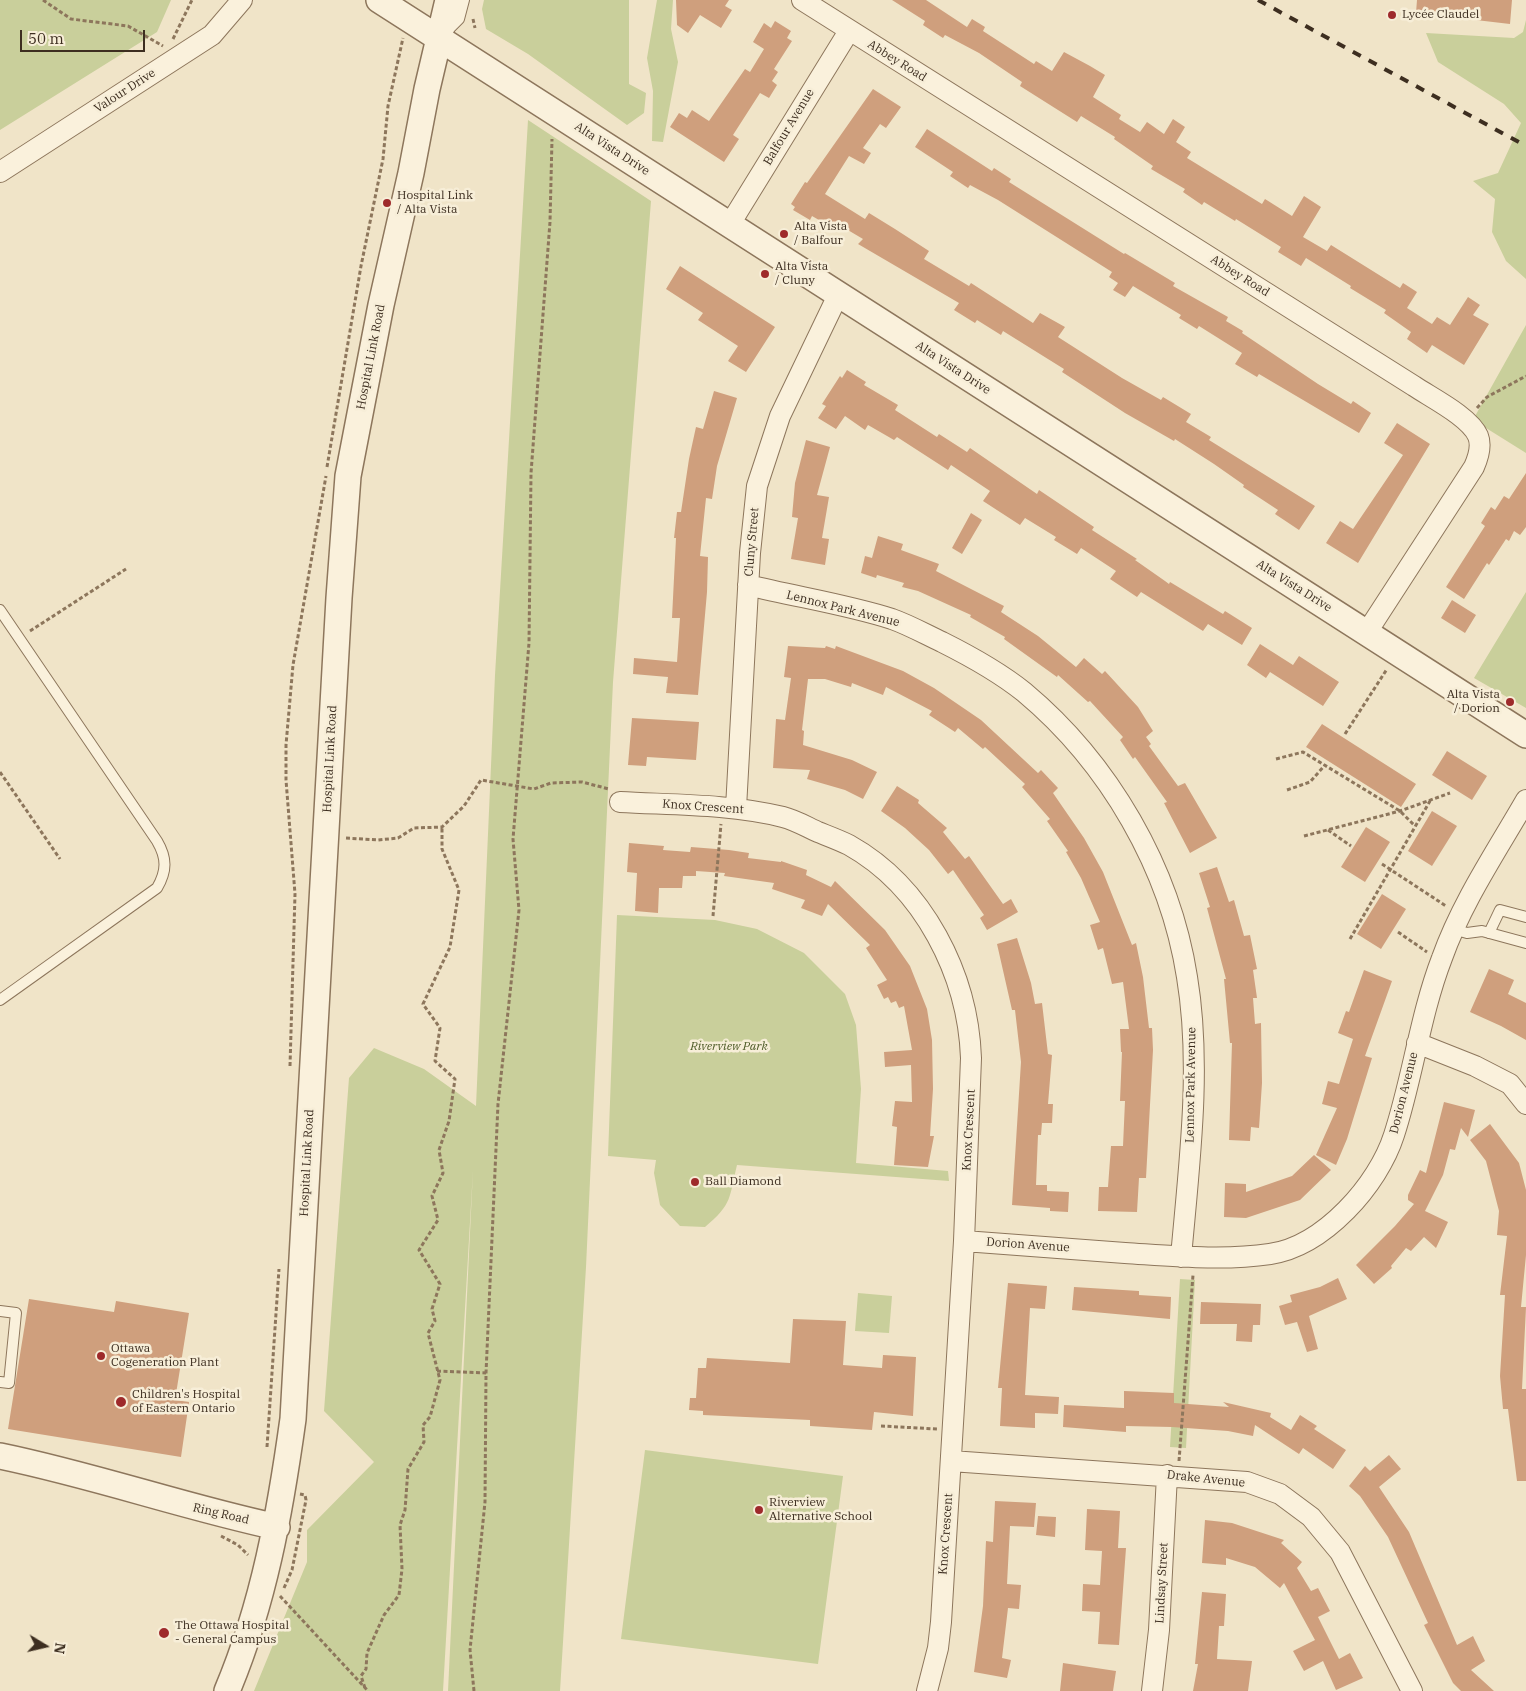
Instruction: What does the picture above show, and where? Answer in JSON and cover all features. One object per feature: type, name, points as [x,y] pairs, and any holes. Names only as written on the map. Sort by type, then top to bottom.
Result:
[{"type":"street","name":"Valour Drive","points":[[0,172],[212,35],[242,0]]},
{"type":"street","name":"Alta Vista Drive","points":[[379,0],[1526,735]]},
{"type":"street","name":"Hospital Link Road","points":[[277,1527],[294,1409],[338,598],[348,476],[381,305],[448,0]]},
{"type":"street","name":"Abbey Road","points":[[802,0],[1405,380],[1470,423]]},
{"type":"street","name":"Balfour Avenue","points":[[730,224],[849,31]]},
{"type":"street","name":"Cluny Street","points":[[729,814],[757,486],[780,416],[838,293]]},
{"type":"street","points":[[1367,632],[1474,467],[1480,448],[1479,437],[1470,423]]},
{"type":"street","name":"Lennox Park Avenue","points":[[748,585],[892,619],[974,658],[1023,692],[1049,716],[1078,746],[1125,810],[1145,845],[1160,879],[1174,918],[1187,976],[1194,1040],[1188,1257]]},
{"type":"street","name":"Dorion Avenue","points":[[964,1240],[1188,1257],[1270,1254],[1291,1249],[1319,1234],[1349,1208],[1378,1167],[1394,1136],[1417,1044],[1441,961],[1453,929],[1526,800]]},
{"type":"street","name":"Knox Crescent","points":[[620,802],[729,814],[785,817],[850,846],[878,867],[908,894],[930,925],[950,962],[962,994],[970,1031],[971,1084],[964,1240],[938,1648],[926,1691]]},
{"type":"street","points":[[1417,1044],[1475,1066],[1510,1084],[1526,1104]]},
{"type":"street","name":"Ring Road","points":[[0,1456],[33,1463],[190,1507],[277,1527]]},
{"type":"street","name":"Drake Avenue","points":[[951,1461],[1247,1482],[1280,1494],[1311,1517],[1340,1552],[1412,1691]]},
{"type":"street","name":"Lindsay Street","points":[[1152,1691],[1172,1476]]},
{"type":"street","points":[[227,1691],[254,1623],[277,1527]]},
{"type":"lane","points":[[440,38],[459,19],[464,0]]},
{"type":"lane","points":[[0,610],[157,841],[163,852],[165,868],[157,888],[0,1000]]},
{"type":"lane","points":[[1489,933],[1500,910],[1526,917]]},
{"type":"lane","points":[[1453,929],[1467,933],[1482,931],[1526,943]]},
{"type":"lane","points":[[0,1311],[16,1313],[9,1382],[0,1382]]},
{"type":"path","points":[[43,0],[71,19],[128,26],[168,48]]},
{"type":"path","points":[[172,40],[192,0]]},
{"type":"path","points":[[395,75],[401,43]]},
{"type":"path","points":[[474,1691],[470,1650],[485,1502],[486,1373],[498,1104],[519,910],[513,839],[528,643],[531,473],[550,222],[552,139]]},
{"type":"path","points":[[1470,423],[1474,411],[1487,397],[1526,376]]},
{"type":"path","points":[[19,638],[126,569]]},
{"type":"path","points":[[1345,734],[1387,669]]},
{"type":"path","points":[[1276,759],[1304,752],[1400,811],[1415,826]]},
{"type":"path","points":[[1287,790],[1310,782],[1325,765]]},
{"type":"path","points":[[0,772],[60,859]]},
{"type":"path","points":[[344,838],[378,840],[398,838],[414,828],[442,827],[464,806],[481,780],[534,789],[551,783],[582,782],[619,791],[620,802]]},
{"type":"path","points":[[1304,836],[1400,811],[1450,793]]},
{"type":"path","points":[[1350,939],[1430,801]]},
{"type":"path","points":[[713,916],[729,814]]},
{"type":"path","points":[[366,1690],[361,1676],[366,1669],[367,1652],[384,1615],[399,1595],[402,1570],[400,1525],[405,1510],[408,1469],[424,1442],[423,1426],[430,1417],[440,1380],[428,1333],[435,1321],[432,1308],[440,1284],[419,1250],[438,1220],[432,1196],[444,1173],[439,1150],[449,1121],[455,1079],[435,1061],[440,1028],[423,1004],[450,947],[458,890],[442,849],[442,827]]},
{"type":"path","points":[[1328,830],[1351,846]]},
{"type":"path","points":[[1382,864],[1446,906]]},
{"type":"path","points":[[1398,932],[1430,954]]},
{"type":"path","points":[[1172,1476],[1188,1257]]},
{"type":"path","points":[[437,1371],[486,1373]]},
{"type":"path","points":[[881,1426],[940,1430]]},
{"type":"path","points":[[292,1570],[306,1500],[305,1495],[297,1493]]},
{"type":"path","points":[[213,1532],[238,1545],[250,1558]]},
{"type":"path","points":[[280,1596],[366,1690]]},
{"type":"green space","points":[[0,0],[171,0],[157,32],[0,130]]},
{"type":"green space","points":[[484,0],[629,0],[629,84],[646,93],[644,113],[627,125],[528,54],[486,29],[482,9]]},
{"type":"green space","points":[[657,0],[673,0],[671,29],[678,62],[663,142],[652,141],[653,91],[647,58]]},
{"type":"green space","points":[[1526,20],[1526,279],[1506,261],[1492,232],[1495,199],[1473,181],[1498,173],[1521,123],[1504,104],[1438,62],[1426,33],[1514,38],[1523,32]]},
{"type":"green space","points":[[528,120],[651,201],[613,682],[586,1267],[560,1691],[448,1691],[473,1170],[443,1691],[254,1691],[307,1562],[307,1530],[374,1462],[324,1411],[349,1078],[374,1048],[424,1069],[476,1106],[495,675]]},
{"type":"green space","points":[[1526,325],[1526,453],[1486,428],[1474,418]]},
{"type":"green space","points":[[1526,592],[1526,708],[1474,678]]},
{"type":"green space","name":"Riverview Park","points":[[617,915],[715,920],[757,929],[804,953],[845,994],[856,1025],[861,1089],[856,1163],[948,1171],[949,1181],[737,1165],[731,1193],[721,1212],[705,1227],[680,1226],[660,1205],[654,1173],[656,1160],[608,1156]]},
{"type":"green space","points":[[1180,1279],[1195,1280],[1186,1448],[1170,1447]]},
{"type":"green space","points":[[858,1293],[892,1296],[889,1333],[855,1331]]},
{"type":"green space","points":[[645,1450],[843,1476],[818,1664],[621,1639]]},
{"type":"building","points":[[676,0],[729,0],[725,6],[732,10],[721,28],[700,15],[688,33],[677,25]]},
{"type":"building","points":[[892,0],[926,0],[967,27],[972,19],[985,27],[983,31],[1034,64],[1036,61],[1052,71],[1064,52],[1090,66],[1105,75],[1093,97],[1121,115],[1119,119],[1140,132],[1147,122],[1164,134],[1173,119],[1185,127],[1176,142],[1191,152],[1187,158],[1262,204],[1265,199],[1292,216],[1304,196],[1321,207],[1303,237],[1327,251],[1331,245],[1400,288],[1403,283],[1417,292],[1407,308],[1432,324],[1437,317],[1450,325],[1468,297],[1480,305],[1473,315],[1489,324],[1464,365],[1432,345],[1427,353],[1407,339],[1411,332],[1384,313],[1386,310],[1350,288],[1351,286],[1306,258],[1301,266],[1278,252],[1281,247],[1236,219],[1235,221],[1204,202],[1202,205],[1183,192],[1185,189],[1151,169],[1153,166],[1114,139],[1115,137],[1081,116],[1077,122],[1020,86],[1022,82],[979,53],[945,35],[943,38],[923,25],[925,21]]},
{"type":"building","points":[[1417,0],[1512,0],[1510,24],[1416,13]]},
{"type":"building","points":[[775,21],[791,31],[787,38],[792,41],[774,69],[778,72],[772,81],[777,85],[769,98],[760,93],[733,135],[739,139],[724,162],[670,127],[679,113],[687,118],[692,110],[709,121],[745,69],[750,72],[764,49],[753,42],[764,23],[771,28]]},
{"type":"building","points":[[873,89],[901,107],[886,128],[880,124],[863,148],[871,153],[864,164],[849,156],[825,194],[865,219],[869,213],[895,229],[929,251],[924,259],[969,286],[971,283],[1033,323],[1040,313],[1065,327],[1058,337],[1122,378],[1161,400],[1163,397],[1191,414],[1186,422],[1211,437],[1209,440],[1315,506],[1299,530],[1275,514],[1278,510],[1243,487],[1244,485],[1175,439],[1174,441],[1125,413],[1062,372],[1064,369],[1003,331],[1001,335],[977,320],[975,323],[954,310],[959,303],[858,244],[863,239],[836,223],[833,228],[812,216],[810,220],[793,210],[795,207],[791,204],[805,182],[807,183]]},
{"type":"building","points":[[927,129],[992,171],[994,168],[1011,179],[1009,182],[1124,254],[1175,283],[1173,286],[1228,317],[1226,321],[1243,331],[1242,333],[1318,384],[1351,404],[1353,401],[1371,413],[1359,433],[1259,374],[1257,377],[1235,364],[1242,353],[1199,326],[1197,329],[1179,318],[1181,315],[1133,286],[1125,297],[1113,290],[1118,283],[1109,277],[1112,272],[998,200],[970,185],[968,188],[950,176],[953,172],[915,147]]},
{"type":"building","points":[[680,266],[775,327],[746,372],[728,361],[738,346],[698,320],[703,313],[666,289]]},
{"type":"building","points":[[847,370],[866,382],[864,385],[898,405],[895,410],[937,437],[939,434],[967,452],[970,448],[1037,494],[1039,490],[1094,527],[1092,530],[1137,559],[1135,560],[1169,584],[1170,582],[1223,614],[1225,611],[1252,628],[1242,645],[1208,624],[1203,631],[1141,592],[1137,597],[1110,579],[1116,571],[1081,548],[1077,554],[1054,540],[1056,537],[1025,518],[1020,525],[983,501],[990,491],[951,465],[948,470],[897,437],[894,440],[868,425],[865,430],[845,416],[836,429],[818,418],[826,406],[822,404],[840,376],[842,378]]},
{"type":"building","points":[[714,391],[737,398],[717,466],[712,499],[706,498],[700,556],[708,557],[707,592],[698,695],[666,693],[668,677],[633,674],[634,658],[677,662],[680,618],[672,618],[676,538],[674,538],[677,512],[681,512],[696,427],[703,429]]},
{"type":"building","points":[[1397,423],[1430,444],[1358,563],[1326,543],[1340,521],[1353,529],[1403,455],[1384,443]]},
{"type":"building","points":[[806,440],[830,447],[817,495],[829,497],[822,538],[829,539],[825,565],[791,559],[798,518],[792,517],[795,483]]},
{"type":"building","points":[[1526,473],[1526,527],[1520,535],[1514,531],[1509,541],[1506,539],[1489,565],[1487,563],[1464,599],[1446,587],[1485,526],[1481,523],[1491,507],[1495,510],[1504,496],[1509,499]]},
{"type":"building","points":[[971,513],[982,520],[962,554],[952,548]]},
{"type":"building","points":[[878,536],[903,544],[901,550],[939,564],[936,571],[1004,606],[1001,612],[1038,636],[1076,667],[1084,658],[1102,674],[1105,671],[1138,707],[1153,731],[1146,737],[1151,744],[1149,746],[1178,786],[1185,783],[1217,838],[1190,853],[1164,803],[1167,802],[1135,757],[1133,759],[1120,740],[1123,737],[1090,701],[1088,702],[1058,675],[1057,677],[1004,639],[1005,637],[970,617],[971,615],[918,591],[902,587],[904,583],[877,575],[876,578],[861,573],[865,556],[872,558]]},
{"type":"building","points":[[1452,600],[1476,615],[1465,633],[1441,618]]},
{"type":"building","points":[[1260,644],[1293,665],[1299,656],[1339,682],[1323,706],[1270,672],[1266,678],[1247,665]]},
{"type":"building","points":[[788,646],[825,648],[826,646],[835,649],[836,646],[903,671],[934,688],[981,720],[1038,773],[1041,770],[1058,788],[1053,793],[1084,838],[1103,872],[1132,945],[1136,943],[1143,977],[1149,1028],[1152,1028],[1153,1050],[1146,1178],[1139,1178],[1137,1212],[1098,1211],[1099,1187],[1108,1187],[1111,1146],[1123,1146],[1125,1101],[1120,1101],[1122,1052],[1120,1029],[1129,1029],[1123,982],[1112,984],[1103,948],[1098,950],[1090,925],[1100,922],[1081,878],[1066,852],[1068,851],[1047,821],[1050,819],[1022,787],[1025,784],[985,747],[983,749],[958,728],[955,732],[929,715],[932,711],[886,687],[883,695],[852,683],[851,687],[825,679],[808,679],[802,730],[804,731],[803,745],[852,760],[877,772],[863,799],[845,790],[807,779],[810,770],[773,768],[776,719],[785,720],[791,678],[784,677]]},
{"type":"building","points":[[632,718],[699,722],[696,760],[647,757],[646,766],[628,765]]},
{"type":"building","points":[[1322,724],[1416,784],[1401,807],[1306,747]]},
{"type":"building","points":[[1447,751],[1487,776],[1472,800],[1432,775]]},
{"type":"building","points":[[897,786],[919,800],[918,803],[947,828],[943,832],[965,859],[969,856],[1003,904],[1011,899],[1018,912],[987,930],[980,918],[984,915],[953,870],[948,874],[929,850],[905,828],[881,811]]},
{"type":"building","points":[[1432,811],[1457,826],[1432,866],[1408,851]]},
{"type":"building","points":[[1366,827],[1390,842],[1365,882],[1341,867]]},
{"type":"building","points":[[629,843],[664,846],[663,850],[690,852],[691,847],[729,850],[749,853],[748,858],[781,861],[807,870],[806,875],[831,887],[835,881],[885,930],[910,966],[927,1009],[932,1040],[933,1089],[930,1136],[934,1136],[928,1167],[894,1165],[897,1127],[892,1126],[895,1101],[912,1102],[911,1065],[885,1067],[884,1052],[912,1050],[904,1006],[899,1008],[896,1001],[891,1003],[888,997],[884,999],[877,985],[887,980],[866,948],[870,945],[828,904],[822,916],[801,908],[805,900],[772,889],[774,883],[724,876],[725,873],[696,871],[696,876],[683,876],[682,888],[659,888],[658,913],[635,911],[637,873],[627,872]]},
{"type":"building","points":[[1217,867],[1229,902],[1234,900],[1244,936],[1250,935],[1257,969],[1253,970],[1257,998],[1253,998],[1255,1024],[1261,1023],[1262,1083],[1259,1128],[1251,1127],[1250,1141],[1229,1140],[1232,1043],[1230,1043],[1224,979],[1226,979],[1207,908],[1210,907],[1199,873]]},
{"type":"building","points":[[1382,894],[1406,909],[1381,949],[1357,934]]},
{"type":"building","points":[[1017,938],[1031,983],[1035,1004],[1042,1003],[1048,1054],[1052,1055],[1048,1104],[1053,1104],[1052,1123],[1042,1123],[1041,1135],[1038,1135],[1036,1185],[1047,1185],[1047,1191],[1069,1192],[1068,1212],[1050,1211],[1050,1208],[1012,1205],[1021,1062],[1015,1010],[1012,1010],[997,944]]},
{"type":"building","points":[[1489,969],[1514,980],[1508,994],[1526,1003],[1526,1040],[1470,1012]]},
{"type":"building","points":[[1364,970],[1392,981],[1365,1056],[1372,1058],[1347,1139],[1336,1165],[1316,1155],[1337,1108],[1322,1104],[1328,1081],[1339,1084],[1353,1039],[1338,1033],[1346,1011],[1349,1012]]},
{"type":"building","points":[[1444,1102],[1475,1110],[1468,1137],[1461,1128],[1455,1150],[1450,1149],[1443,1175],[1425,1211],[1448,1222],[1436,1248],[1424,1237],[1411,1251],[1406,1248],[1391,1266],[1392,1268],[1374,1284],[1356,1265],[1414,1204],[1408,1200],[1408,1195],[1420,1170],[1426,1173]]},
{"type":"building","points":[[1490,1124],[1519,1163],[1526,1190],[1526,1255],[1521,1307],[1526,1307],[1522,1389],[1526,1389],[1526,1481],[1517,1481],[1508,1409],[1503,1409],[1500,1376],[1505,1295],[1500,1295],[1507,1236],[1497,1235],[1499,1211],[1486,1161],[1470,1140]]},
{"type":"building","points":[[1314,1155],[1331,1170],[1300,1200],[1246,1218],[1224,1217],[1225,1183],[1246,1184],[1246,1192],[1292,1176]]},
{"type":"building","points":[[1338,1278],[1347,1299],[1309,1316],[1318,1349],[1307,1352],[1297,1322],[1285,1325],[1279,1306],[1292,1302],[1290,1295],[1320,1287]]},
{"type":"building","points":[[1008,1283],[1047,1286],[1045,1309],[1030,1308],[1025,1395],[1059,1397],[1058,1414],[1035,1413],[1035,1428],[1000,1426],[1002,1388],[998,1388]]},
{"type":"building","points":[[1074,1287],[1139,1291],[1139,1295],[1171,1297],[1170,1319],[1072,1310]]},
{"type":"building","name":"Ottawa Cogeneration Plant","points":[[29,1299],[114,1312],[116,1301],[189,1313],[175,1400],[189,1402],[181,1457],[8,1429]]},
{"type":"building","points":[[1201,1302],[1261,1304],[1260,1325],[1253,1325],[1252,1342],[1236,1341],[1237,1324],[1200,1324]]},
{"type":"building","points":[[793,1319],[846,1321],[843,1365],[882,1368],[883,1355],[916,1357],[913,1416],[874,1412],[872,1430],[810,1426],[810,1420],[703,1415],[703,1411],[689,1410],[690,1398],[696,1398],[698,1368],[706,1368],[707,1358],[790,1363]]},
{"type":"building","points":[[1124,1391],[1174,1393],[1174,1403],[1229,1407],[1223,1402],[1271,1413],[1270,1417],[1291,1430],[1300,1415],[1317,1426],[1314,1429],[1346,1450],[1333,1469],[1303,1448],[1299,1454],[1255,1425],[1253,1436],[1228,1431],[1172,1427],[1126,1426],[1126,1432],[1063,1427],[1064,1405],[1124,1408]]},
{"type":"building","points":[[1389,1455],[1401,1469],[1379,1487],[1409,1532],[1457,1645],[1473,1636],[1485,1661],[1471,1670],[1494,1691],[1461,1691],[1453,1683],[1424,1625],[1428,1623],[1388,1537],[1360,1496],[1349,1486],[1365,1466],[1370,1471]]},
{"type":"building","points":[[995,1501],[1036,1503],[1034,1527],[1010,1526],[1007,1584],[1021,1585],[1019,1609],[1008,1608],[1002,1658],[1011,1660],[1007,1678],[974,1672],[983,1606],[986,1541],[993,1542]]},
{"type":"building","points":[[1087,1509],[1120,1511],[1118,1548],[1126,1548],[1119,1645],[1098,1644],[1100,1612],[1082,1611],[1083,1584],[1100,1585],[1102,1551],[1085,1550]]},
{"type":"building","points":[[1038,1516],[1056,1517],[1055,1537],[1036,1535]]},
{"type":"building","points":[[1205,1520],[1232,1523],[1284,1540],[1281,1543],[1302,1562],[1297,1568],[1311,1591],[1318,1588],[1330,1611],[1318,1617],[1339,1659],[1350,1653],[1363,1678],[1336,1690],[1323,1661],[1304,1671],[1293,1651],[1315,1640],[1284,1583],[1280,1588],[1255,1567],[1226,1558],[1226,1565],[1202,1563]]},
{"type":"building","points":[[1202,1592],[1226,1594],[1224,1626],[1219,1626],[1217,1659],[1252,1661],[1248,1691],[1193,1691],[1198,1664],[1195,1664]]},
{"type":"building","points":[[1063,1663],[1116,1671],[1113,1691],[1060,1691]]},
{"type":"railway","points":[[1258,0],[1526,146]]},
{"type":"place","name":"Lycée Claudel","points":[[1392,15]]},
{"type":"place","name":"Hospital Link / Alta Vista","points":[[387,203]]},
{"type":"place","name":"Alta Vista / Balfour","points":[[784,234]]},
{"type":"place","name":"Alta Vista / Cluny","points":[[765,274]]},
{"type":"place","name":"Alta Vista / Dorion","points":[[1510,702]]},
{"type":"place","name":"Ball Diamond","points":[[695,1182]]},
{"type":"place","name":"Ottawa Cogeneration Plant","points":[[101,1356]]},
{"type":"place","name":"Children's Hospital of Eastern Ontario","points":[[121,1402]]},
{"type":"place","name":"Riverview Alternative School","points":[[759,1510]]},
{"type":"place","name":"The Ottawa Hospital - General Campus","points":[[164,1633]]}]
